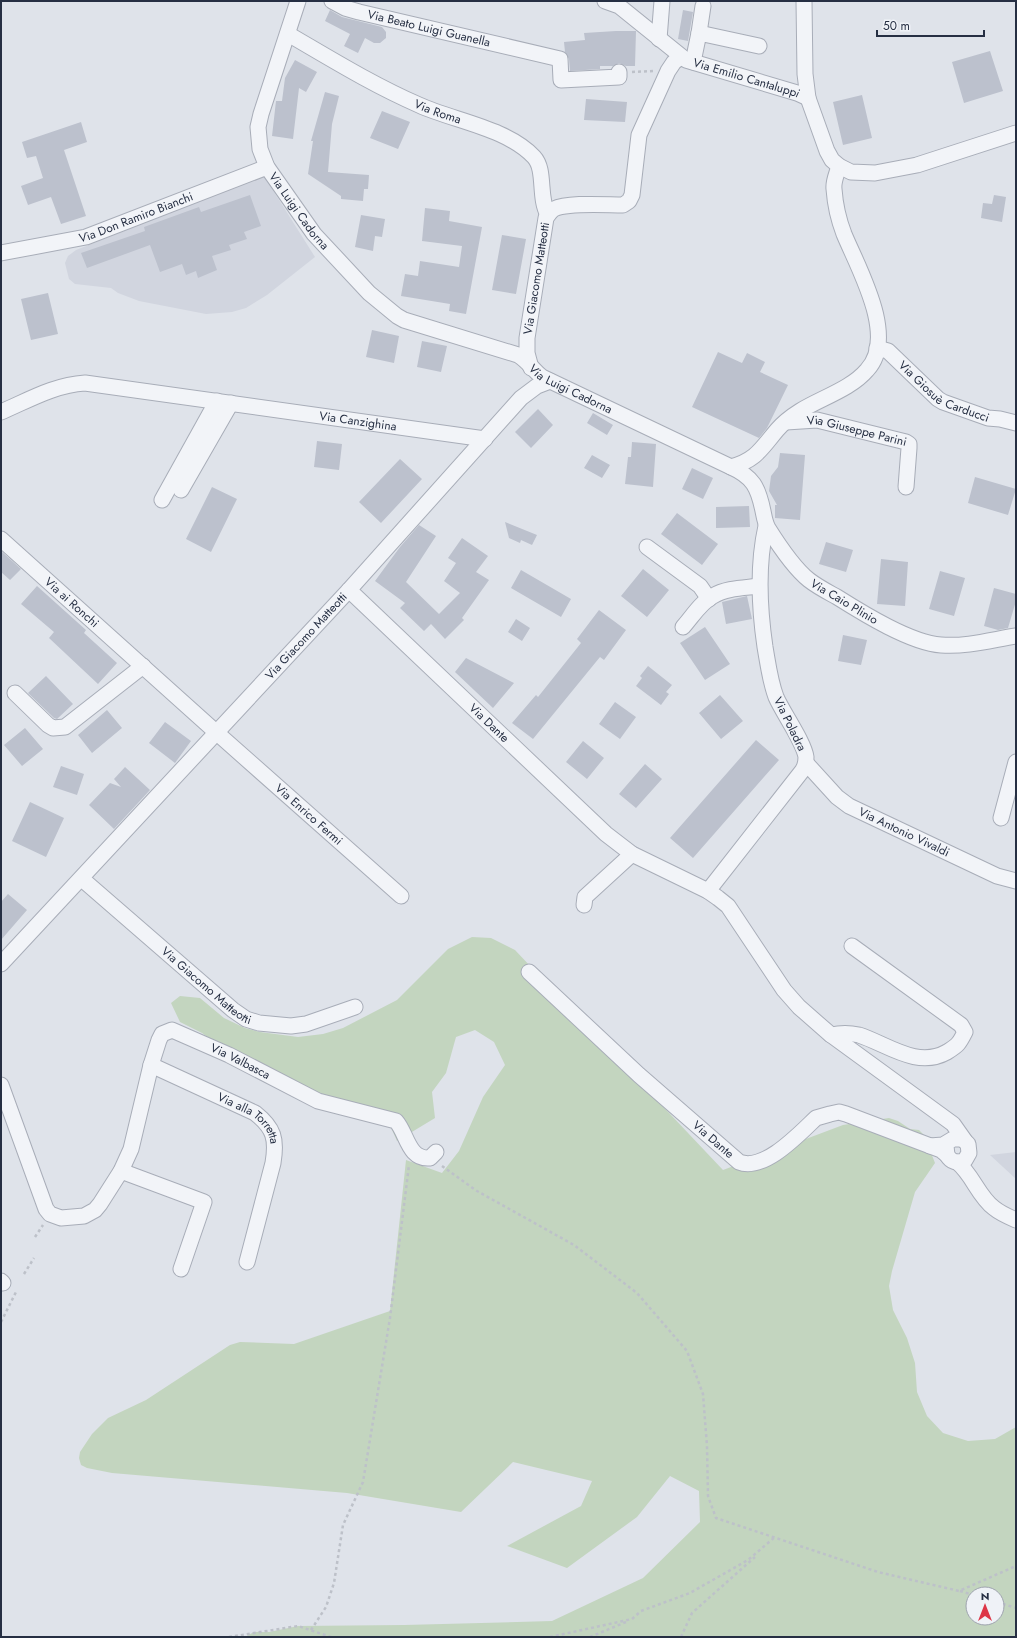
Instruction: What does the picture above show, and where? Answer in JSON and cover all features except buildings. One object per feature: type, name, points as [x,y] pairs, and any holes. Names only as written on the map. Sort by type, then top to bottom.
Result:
[{"type":"street","name":"Via Luigi Cadorna","points":[[298,1],[258,127],[260,148],[266,167],[314,234],[369,292],[397,316],[413,324],[518,355],[526,360],[536,373],[550,381],[731,467]]},
{"type":"street","name":"Via Beato Luigi Guanella","points":[[332,1],[345,8],[359,12],[560,59],[561,80],[619,77],[619,72]]},
{"type":"street","points":[[659,39],[662,1]]},
{"type":"street","points":[[804,1],[805,74],[808,98]]},
{"type":"street","name":"Via Emilio Cantaluppi","points":[[610,2],[687,59],[797,93],[808,98],[827,151],[832,160],[839,166]]},
{"type":"street","points":[[687,59],[699,33],[703,6]]},
{"type":"street","points":[[699,33],[759,46]]},
{"type":"street","name":"Via Roma","points":[[288,34],[376,86],[420,106],[493,132],[514,143],[534,157],[539,164],[541,170],[542,201],[548,215]]},
{"type":"street","name":"Via Giacomo Matteotti","points":[[529,391],[532,377],[527,353],[527,338],[544,225],[548,215],[553,210],[559,208],[571,206],[623,205],[629,201],[632,195],[640,135],[668,71],[674,62],[687,59]]},
{"type":"street","points":[[731,467],[747,461],[761,451],[778,429],[800,411],[858,379],[868,370],[875,359],[878,325],[866,285],[843,232],[834,190],[834,181],[839,166],[851,172],[871,174],[917,165],[1016,133]]},
{"type":"street","name":"Via Don Ramiro Bianchi","points":[[1,253],[86,237],[266,167]]},
{"type":"street","name":"Via Giosuè Carducci","points":[[877,348],[888,351],[943,402],[988,418],[1016,423]]},
{"type":"street","name":"Via Giacomo Matteotti","points":[[1,964],[349,590],[529,391],[550,381]]},
{"type":"street","name":"Via Canzighina","points":[[1,412],[55,388],[72,384],[86,383],[485,439]]},
{"type":"street","points":[[181,490],[224,402]]},
{"type":"street","points":[[162,500],[224,402]]},
{"type":"street","name":"Via Giuseppe Parini","points":[[786,422],[817,420],[906,442],[909,444],[909,448],[906,487]]},
{"type":"street","name":"Via Caio Plinio","points":[[731,467],[744,473],[757,488],[766,526],[795,565],[809,580],[865,614],[900,632],[939,645],[954,646],[1016,636]]},
{"type":"street","name":"Via Poladra","points":[[708,891],[802,771],[806,763],[805,752],[779,703],[772,685],[762,625],[759,586],[760,554],[766,526]]},
{"type":"street","name":"Via ai Ronchi","points":[[1,539],[217,733]]},
{"type":"street","points":[[647,547],[700,586],[709,599]]},
{"type":"street","points":[[683,627],[714,595],[730,590],[759,586]]},
{"type":"street","name":"Via Dante","points":[[349,590],[606,834],[632,854],[708,891],[728,906],[791,999],[832,1035],[956,1127],[967,1147]]},
{"type":"street","points":[[15,694],[48,725],[53,728],[65,727],[143,666]]},
{"type":"street","name":"Via Enrico Fermi","points":[[217,733],[401,896]]},
{"type":"street","points":[[1001,818],[1016,762]]},
{"type":"street","name":"Via Antonio Vivaldi","points":[[806,763],[837,797],[849,806],[997,876],[1016,881]]},
{"type":"street","points":[[584,905],[585,896],[632,854]]},
{"type":"street","name":"Via Giacomo Matteotti","points":[[82,878],[233,1010],[246,1019],[259,1023],[291,1026],[306,1024],[355,1007]]},
{"type":"street","points":[[832,1035],[845,1033],[860,1036],[895,1052],[915,1058],[940,1056],[959,1044],[965,1032],[961,1025],[852,946]]},
{"type":"street","name":"Via Dante","points":[[529,972],[639,1075],[739,1162],[748,1165],[758,1163],[780,1150],[816,1118],[839,1112],[856,1116],[941,1150],[950,1151]]},
{"type":"street","name":"Via Valbasca","points":[[1,1085],[42,1200],[50,1214],[61,1218],[90,1214],[100,1204],[122,1171],[131,1149],[151,1066],[160,1036],[165,1032],[175,1030],[229,1054],[318,1101],[396,1120],[412,1151]]},
{"type":"street","name":"Via alla Torretta","points":[[151,1066],[255,1113],[264,1120],[272,1130],[275,1149],[247,1262]]},
{"type":"street","points":[[944,1119],[949,1128],[950,1151],[965,1168],[982,1196],[994,1208],[1016,1220]]},
{"type":"street","points":[[950,1151],[958,1138],[967,1147],[974,1182]]},
{"type":"street","points":[[950,1151],[965,1160],[967,1147]]},
{"type":"street","points":[[412,1151],[418,1156],[433,1155]]},
{"type":"street","points":[[122,1171],[204,1202],[181,1268]]},
{"type":"path","points":[[619,72],[668,71]]},
{"type":"path","points":[[311,1630],[326,1607],[334,1583],[343,1524],[363,1482],[390,1318],[408,1172],[412,1151]]},
{"type":"path","points":[[433,1155],[477,1191],[574,1245],[637,1293],[687,1351],[703,1394],[708,1496],[716,1518],[878,1572],[965,1593]]},
{"type":"path","points":[[24,1274],[34,1258]]},
{"type":"path","points":[[1,1322],[16,1292],[2,1282]]},
{"type":"path","points":[[590,1637],[632,1619],[641,1611],[690,1593],[748,1560],[776,1537]]},
{"type":"path","points":[[681,1637],[692,1613],[776,1537]]},
{"type":"path","points":[[960,1591],[1016,1566]]},
{"type":"path","points":[[1005,1605],[1016,1608]]},
{"type":"path","points":[[550,1637],[632,1619]]},
{"type":"path","points":[[229,1637],[298,1626],[331,1637]]},
{"type":"shaded area","points":[[264,176],[315,257],[267,295],[246,308],[232,312],[206,314],[139,301],[118,293],[111,288],[75,284],[69,279],[65,263],[68,256],[76,250]]},
{"type":"shaded area","points":[[1016,1152],[1016,1179],[990,1155]]},
{"type":"green space","points":[[472,937],[491,938],[515,950],[723,1170],[843,1125],[889,1118],[898,1121],[910,1129],[919,1130],[924,1135],[935,1163],[915,1192],[892,1271],[889,1286],[893,1310],[907,1338],[915,1363],[917,1392],[927,1416],[943,1433],[968,1441],[995,1439],[1016,1427],[1016,1637],[245,1637],[254,1632],[269,1632],[298,1626],[552,1621],[643,1578],[700,1522],[699,1491],[670,1476],[637,1517],[567,1568],[507,1546],[581,1506],[592,1481],[513,1462],[461,1512],[347,1493],[112,1473],[87,1468],[81,1465],[79,1458],[80,1452],[92,1434],[108,1418],[146,1400],[230,1345],[240,1342],[294,1344],[390,1311],[406,1160],[442,1173],[459,1151],[483,1097],[505,1065],[494,1042],[475,1030],[456,1037],[446,1073],[432,1092],[435,1118],[397,1141],[385,1114],[328,1102],[214,1042],[202,1033],[180,1022],[171,1003],[180,996],[200,998],[224,1018],[245,1028],[260,1032],[298,1037],[323,1034],[343,1028],[397,1000],[448,949]]}]
